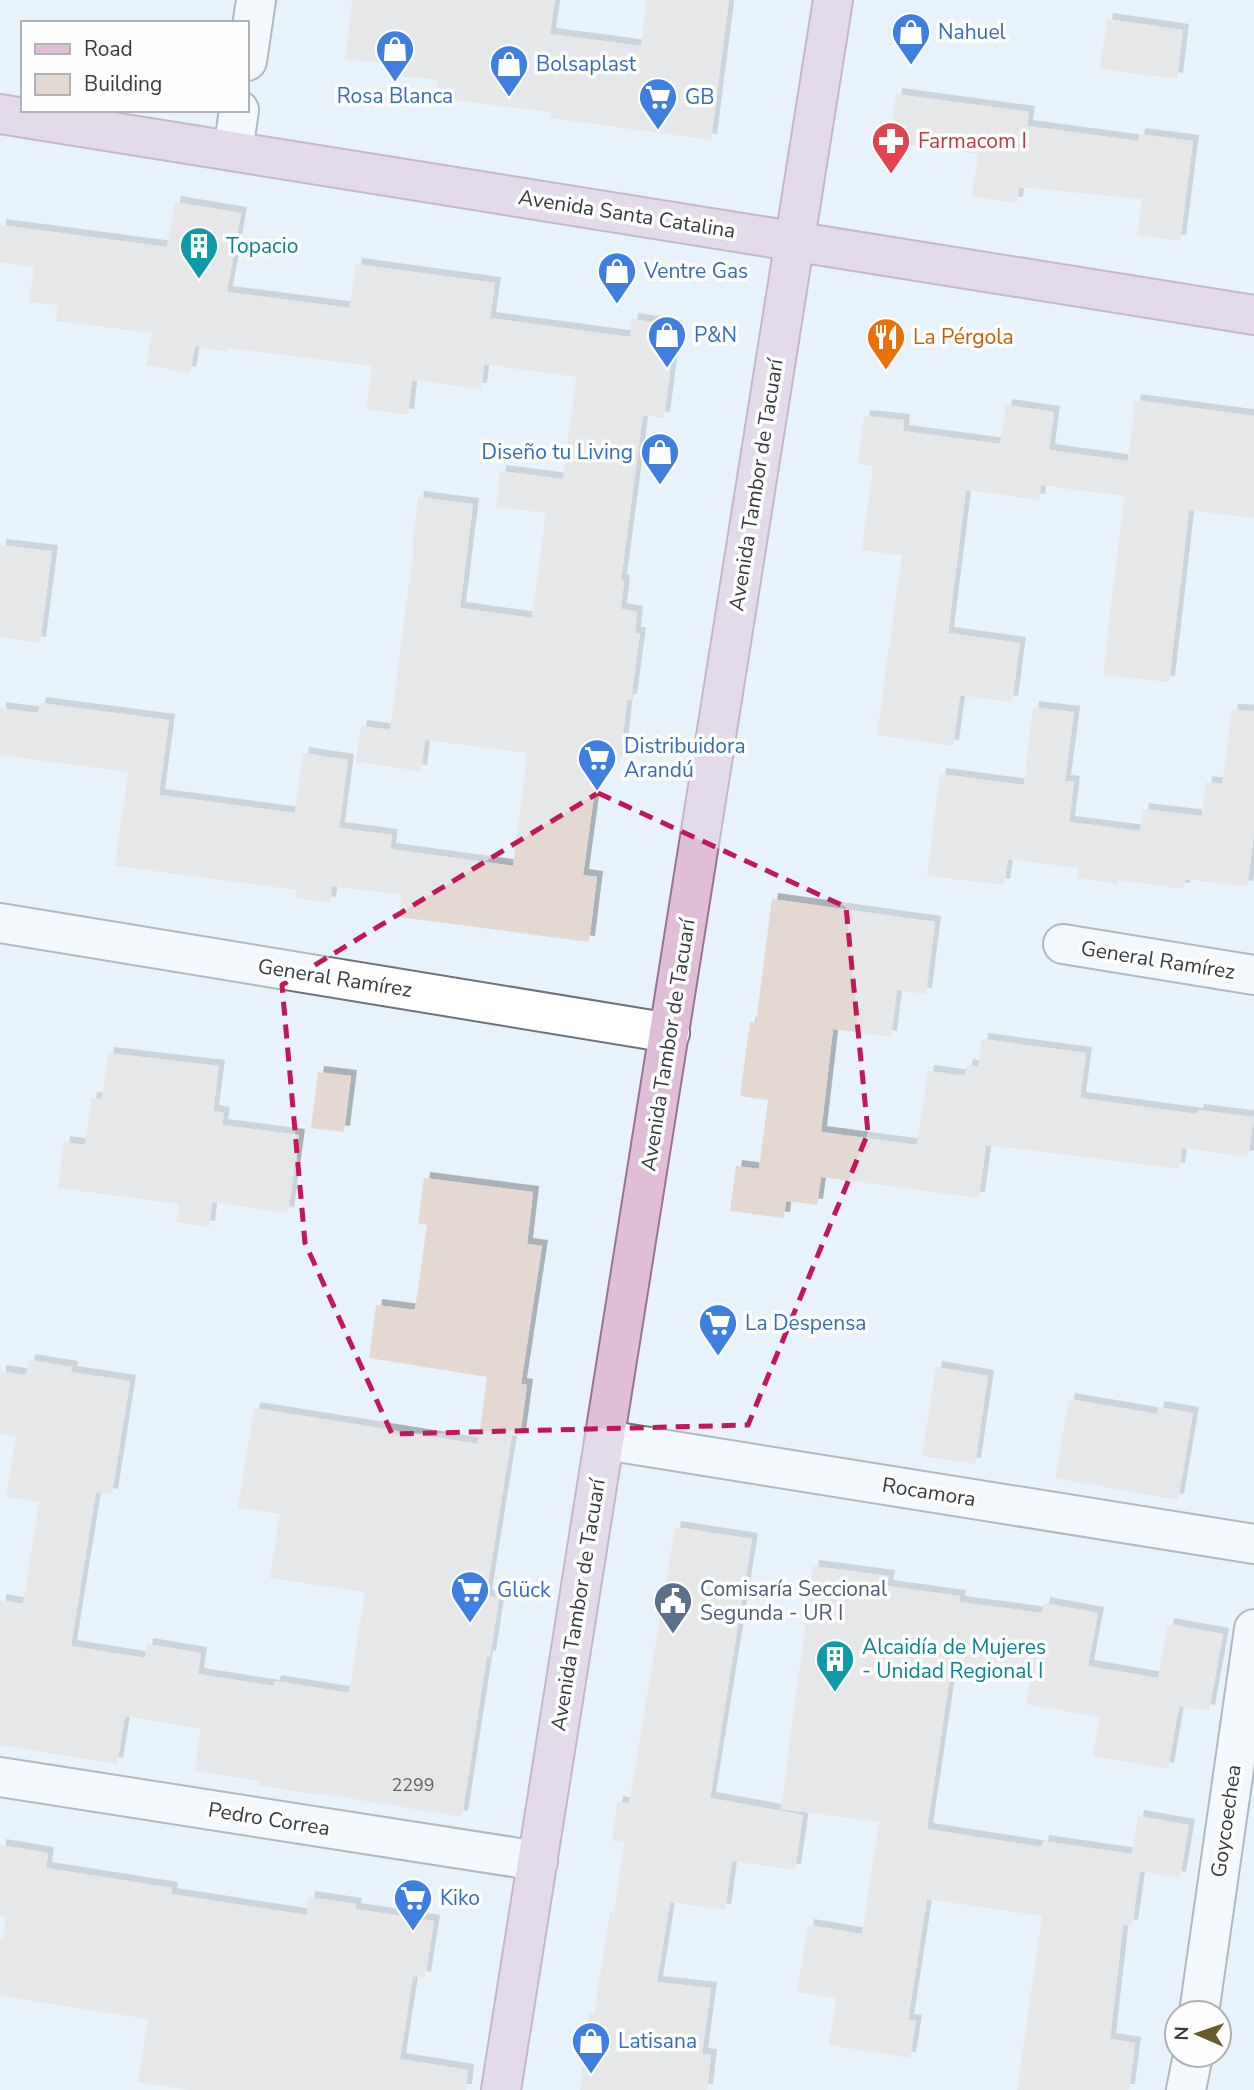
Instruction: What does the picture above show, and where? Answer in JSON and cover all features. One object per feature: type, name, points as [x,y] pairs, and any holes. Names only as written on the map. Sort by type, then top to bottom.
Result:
[{"type":"main road","name":"Avenida Tambor de Tacuarí","points":[[501,2090],[833,0]]},
{"type":"main road","name":"Avenida Santa Catalina","points":[[0,114],[1254,314]]},
{"type":"street","points":[[248,54],[256,0]]},
{"type":"street","points":[[233,151],[239,112]]},
{"type":"street","name":"General Ramírez","points":[[0,923],[670,1033]]},
{"type":"street","name":"General Ramírez","points":[[1063,944],[1254,975]]},
{"type":"street","name":"Rocamora","points":[[605,1440],[1254,1544]]},
{"type":"street","name":"Goycoechea","points":[[1201,1999],[1254,1629]]},
{"type":"street","name":"Pedro Correa","points":[[0,1777],[538,1861]]},
{"type":"street","points":[[1186,2090],[1190,2069]]},
{"type":"highlighted area","points":[[598,793],[846,907],[868,1133],[748,1425],[392,1434],[305,1243],[282,985]]},
{"type":"building","points":[[352,0],[555,0],[550,34],[641,46],[647,0],[729,0],[711,140],[551,118],[551,112],[435,98],[437,80],[401,76],[402,66],[345,59]]},
{"type":"building","points":[[1107,19],[1183,30],[1177,79],[1100,69]]},
{"type":"building","points":[[896,94],[1029,112],[1027,126],[1138,141],[1139,134],[1193,141],[1180,241],[1137,235],[1142,199],[1019,187],[1017,203],[972,197],[978,154],[890,142]]},
{"type":"building","points":[[175,202],[241,213],[227,292],[350,308],[356,264],[495,283],[490,318],[630,337],[632,319],[676,326],[664,418],[643,415],[621,580],[624,581],[621,609],[637,612],[635,633],[640,633],[631,700],[627,700],[620,762],[599,759],[583,875],[597,877],[589,942],[399,917],[402,895],[332,886],[330,903],[296,898],[297,890],[115,866],[128,772],[0,755],[0,708],[38,713],[40,703],[169,720],[159,795],[295,813],[303,753],[348,760],[339,828],[392,835],[390,849],[513,866],[527,753],[425,740],[421,771],[356,762],[361,726],[390,730],[418,497],[473,504],[460,608],[532,618],[546,513],[496,507],[500,471],[563,479],[576,377],[484,364],[481,389],[412,380],[408,415],[366,409],[372,366],[228,348],[228,352],[195,346],[190,373],[146,365],[152,333],[56,321],[58,305],[29,302],[34,267],[0,262],[0,225],[167,247]]},
{"type":"building","points":[[1135,400],[1254,416],[1254,518],[1189,510],[1169,682],[1103,675],[1124,496],[1041,485],[1039,500],[966,490],[948,633],[1020,643],[1012,702],[960,695],[953,746],[877,735],[902,555],[862,550],[873,466],[858,464],[864,416],[904,420],[903,431],[1000,444],[1006,405],[1054,412],[1049,450],[1128,461]]},
{"type":"building","points":[[0,545],[52,551],[40,643],[0,637]]},
{"type":"building","points":[[1033,707],[1074,712],[1065,781],[1074,782],[1069,822],[1140,831],[1143,809],[1202,816],[1206,782],[1222,784],[1232,710],[1254,711],[1254,833],[1247,887],[1185,879],[1184,889],[1118,880],[1118,884],[1077,878],[1078,868],[1008,859],[1004,885],[927,876],[940,774],[1024,785]]},
{"type":"building","points":[[772,899],[935,922],[926,994],[897,990],[891,1037],[833,1029],[821,1132],[917,1145],[928,1071],[965,1076],[967,1065],[978,1067],[982,1039],[1086,1053],[1080,1098],[1197,1114],[1198,1110],[1254,1117],[1248,1157],[1182,1148],[1179,1169],[986,1145],[979,1198],[821,1177],[817,1205],[786,1201],[784,1218],[730,1211],[736,1166],[759,1169],[768,1100],[740,1096],[750,1022],[756,1023]]},
{"type":"building","points":[[108,1053],[219,1066],[213,1111],[224,1113],[222,1125],[299,1135],[288,1213],[212,1202],[209,1227],[176,1222],[179,1204],[58,1188],[64,1142],[85,1145],[91,1098],[102,1099]]},
{"type":"building","points":[[318,1072],[351,1076],[344,1132],[311,1128]]},
{"type":"building","points":[[424,1178],[533,1192],[527,1244],[542,1246],[521,1384],[527,1385],[520,1436],[512,1435],[486,1596],[499,1598],[490,1657],[487,1656],[462,1817],[258,1785],[259,1781],[195,1771],[201,1729],[125,1716],[117,1764],[0,1745],[0,1600],[23,1604],[39,1502],[6,1497],[16,1436],[0,1434],[0,1371],[26,1375],[29,1360],[72,1367],[71,1372],[130,1381],[112,1495],[96,1492],[71,1646],[145,1658],[147,1644],[201,1653],[198,1674],[274,1686],[275,1681],[349,1693],[365,1592],[270,1578],[280,1514],[238,1508],[254,1408],[478,1444],[487,1377],[369,1358],[376,1305],[415,1310],[427,1225],[418,1224]]},
{"type":"building","points":[[936,1367],[988,1376],[975,1464],[922,1456]]},
{"type":"building","points":[[1069,1399],[1157,1414],[1158,1407],[1193,1413],[1178,1500],[1055,1478]]},
{"type":"building","points":[[675,1527],[752,1539],[710,1798],[803,1815],[795,1870],[732,1861],[725,1910],[670,1902],[657,1982],[711,1988],[702,2054],[711,2055],[707,2090],[580,2090],[589,2013],[594,2014],[610,1912],[614,1913],[624,1842],[612,1841],[617,1802],[629,1804]]},
{"type":"building","points":[[813,1566],[889,1576],[887,1586],[960,1596],[959,1602],[1042,1613],[1044,1603],[1098,1613],[1088,1666],[1158,1678],[1168,1624],[1223,1634],[1209,1711],[1179,1706],[1168,1769],[1093,1756],[1099,1717],[1026,1704],[1030,1681],[951,1670],[927,1829],[1042,1847],[1043,1841],[1132,1854],[1138,1816],[1189,1825],[1180,1878],[1140,1871],[1132,1926],[1123,1925],[1110,2039],[1135,2043],[1129,2090],[1017,2090],[1042,1916],[927,1899],[908,2020],[916,2021],[910,2058],[829,2045],[836,1998],[797,1992],[808,1925],[862,1934],[879,1822],[781,1809]]},
{"type":"building","points":[[0,1845],[48,1853],[46,1868],[172,1888],[171,1894],[307,1915],[309,1897],[356,1904],[355,1909],[434,1921],[425,1978],[413,1976],[400,2059],[468,2070],[466,2090],[190,2090],[138,2082],[148,2019],[0,1996],[0,1938],[3,1938],[6,1917],[0,1916]]},
{"type":"place","name":"Nahuel","points":[[911,66]]},
{"type":"place","name":"Rosa Blanca","points":[[395,83]]},
{"type":"place","name":"Bolsaplast","points":[[509,98]]},
{"type":"place","name":"GB","points":[[658,131]]},
{"type":"place","name":"Farmacom I","points":[[891,175]]},
{"type":"place","name":"Topacio","points":[[199,280]]},
{"type":"place","name":"Ventre Gas","points":[[617,305]]},
{"type":"place","name":"P&N","points":[[667,369]]},
{"type":"place","name":"La Pérgola","points":[[886,371]]},
{"type":"place","name":"Diseño tu Living","points":[[660,486]]},
{"type":"place","name":"Distribuidora Arandú","points":[[597,792]]},
{"type":"place","name":"La Despensa","points":[[718,1357]]},
{"type":"place","name":"Glück","points":[[470,1624]]},
{"type":"place","name":"Comisaría Seccional Segunda - UR I","points":[[673,1635]]},
{"type":"place","name":"Alcaidía de Mujeres - Unidad Regional I","points":[[835,1693]]},
{"type":"place","name":"Kiko","points":[[413,1932]]},
{"type":"place","name":"Latisana","points":[[591,2075]]}]
